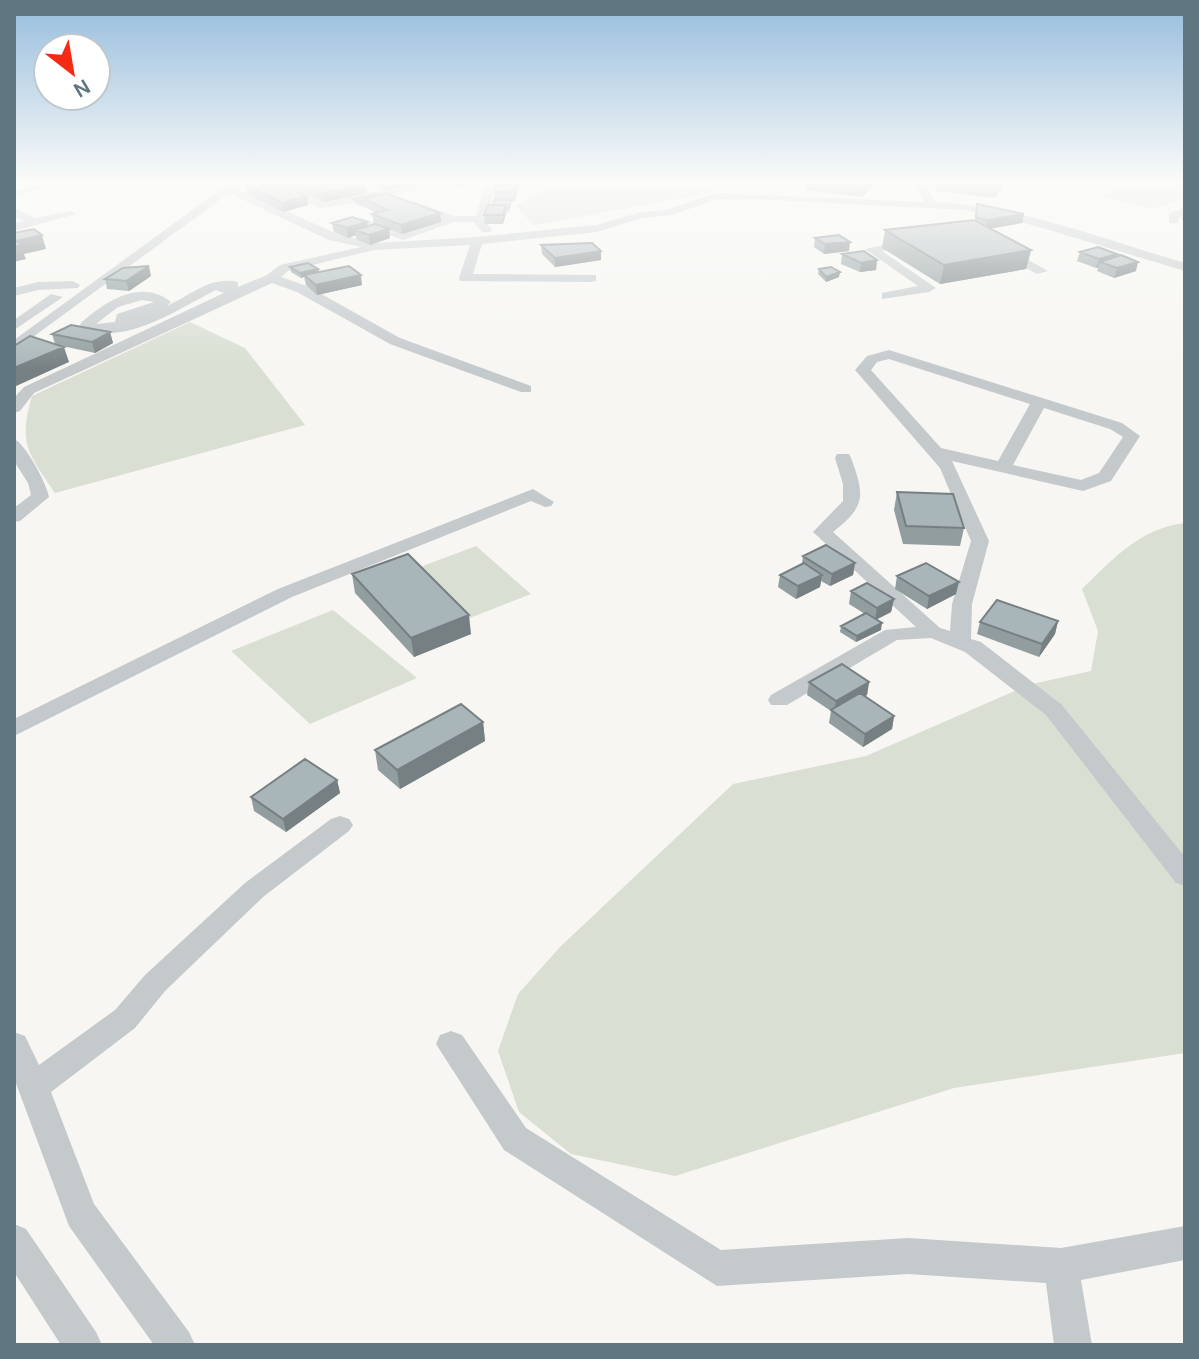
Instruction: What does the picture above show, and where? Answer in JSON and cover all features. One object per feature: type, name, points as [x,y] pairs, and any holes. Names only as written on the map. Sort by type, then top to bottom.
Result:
[{"type":"street","points":[[14,326],[132,244]]},
{"type":"street","points":[[14,347],[144,244]]},
{"type":"street","points":[[364,244],[375,247]]},
{"type":"street","points":[[14,408],[29,390],[62,377],[213,298],[233,285],[200,290],[191,300],[130,322],[121,321],[122,317],[151,310],[164,302],[144,296],[128,297],[111,304],[87,325],[89,329],[147,321],[213,298],[272,278],[284,268],[375,247],[419,244]]},
{"type":"street","points":[[476,244],[465,278],[591,278]]},
{"type":"street","points":[[887,296],[929,288],[871,249],[902,244]]},
{"type":"street","points":[[1110,244],[1185,267]]},
{"type":"street","points":[[994,247],[1042,271]]},
{"type":"street","points":[[272,278],[302,289],[415,350],[526,389]]},
{"type":"street","points":[[14,292],[38,286],[73,285]]},
{"type":"street","points":[[935,452],[1083,486],[1105,477],[1132,436],[1116,426],[889,354],[872,359],[863,370],[948,467],[980,541],[962,604],[960,642]]},
{"type":"street","points":[[1003,468],[1039,402]]},
{"type":"street","points":[[14,444],[19,461],[40,486],[40,497],[14,517]]},
{"type":"street","points":[[843,458],[854,492],[850,511],[822,532],[838,549],[916,613],[933,632]]},
{"type":"street","points":[[14,728],[285,593],[533,494],[545,502]]},
{"type":"street","points":[[779,700],[892,634],[933,632],[973,647],[1054,710],[1185,876]]},
{"type":"street","points":[[34,1087],[125,1019],[155,983],[254,890],[340,825]]},
{"type":"street","points":[[451,1044],[515,1139],[717,1268],[908,1256],[1061,1266],[1185,1243]]},
{"type":"street","points":[[14,1045],[34,1087],[81,1214],[176,1345]]},
{"type":"street","points":[[14,1241],[83,1345]]},
{"type":"street","points":[[1061,1266],[1073,1345]]},
{"type":"shaded area","points":[[190,322],[245,348],[305,425],[55,493],[28,448],[26,426],[32,396]]},
{"type":"shaded area","points":[[1185,523],[1185,1053],[954,1088],[675,1176],[571,1154],[519,1112],[498,1051],[518,994],[560,947],[733,784],[866,756],[1028,685],[1091,671],[1098,631],[1082,589],[1116,556],[1141,538],[1154,531]]},
{"type":"shaded area","points":[[476,546],[531,594],[467,619],[415,569]]},
{"type":"shaded area","points":[[333,610],[417,678],[310,724],[231,651]]},
{"type":"building","points":[[594,244],[601,251],[555,258],[541,245]]},
{"type":"building","points":[[909,244],[1020,244],[1031,250],[944,265]]},
{"type":"building","points":[[1098,247],[1117,254],[1099,259],[1080,252]]},
{"type":"building","points":[[864,251],[877,260],[861,263],[842,254]]},
{"type":"building","points":[[1121,255],[1138,262],[1117,268],[1100,262]]},
{"type":"building","points":[[308,263],[318,269],[300,273],[290,267]]},
{"type":"building","points":[[149,266],[126,281],[105,279],[123,268]]},
{"type":"building","points":[[349,266],[361,275],[316,285],[304,275]]},
{"type":"building","points":[[831,267],[840,272],[826,277],[819,269]]},
{"type":"building","points":[[71,325],[110,332],[92,342],[52,334]]},
{"type":"building","points":[[30,336],[64,347],[14,368],[14,346]]},
{"type":"building","points":[[897,492],[953,494],[964,528],[906,526]]},
{"type":"building","points":[[826,545],[855,563],[832,574],[803,556]]},
{"type":"building","points":[[408,554],[469,615],[411,638],[352,574]]},
{"type":"building","points":[[804,563],[822,575],[798,586],[780,575]]},
{"type":"building","points":[[926,563],[959,582],[929,596],[897,576]]},
{"type":"building","points":[[867,583],[894,599],[877,608],[851,591]]},
{"type":"building","points":[[997,600],[1058,621],[1042,644],[980,622]]},
{"type":"building","points":[[866,613],[882,623],[857,636],[841,626]]},
{"type":"building","points":[[842,664],[869,682],[836,701],[809,682]]},
{"type":"building","points":[[860,693],[894,716],[865,734],[831,710]]},
{"type":"building","points":[[461,704],[483,722],[397,770],[375,750]]},
{"type":"building","points":[[305,759],[337,780],[283,819],[251,797]]}]
